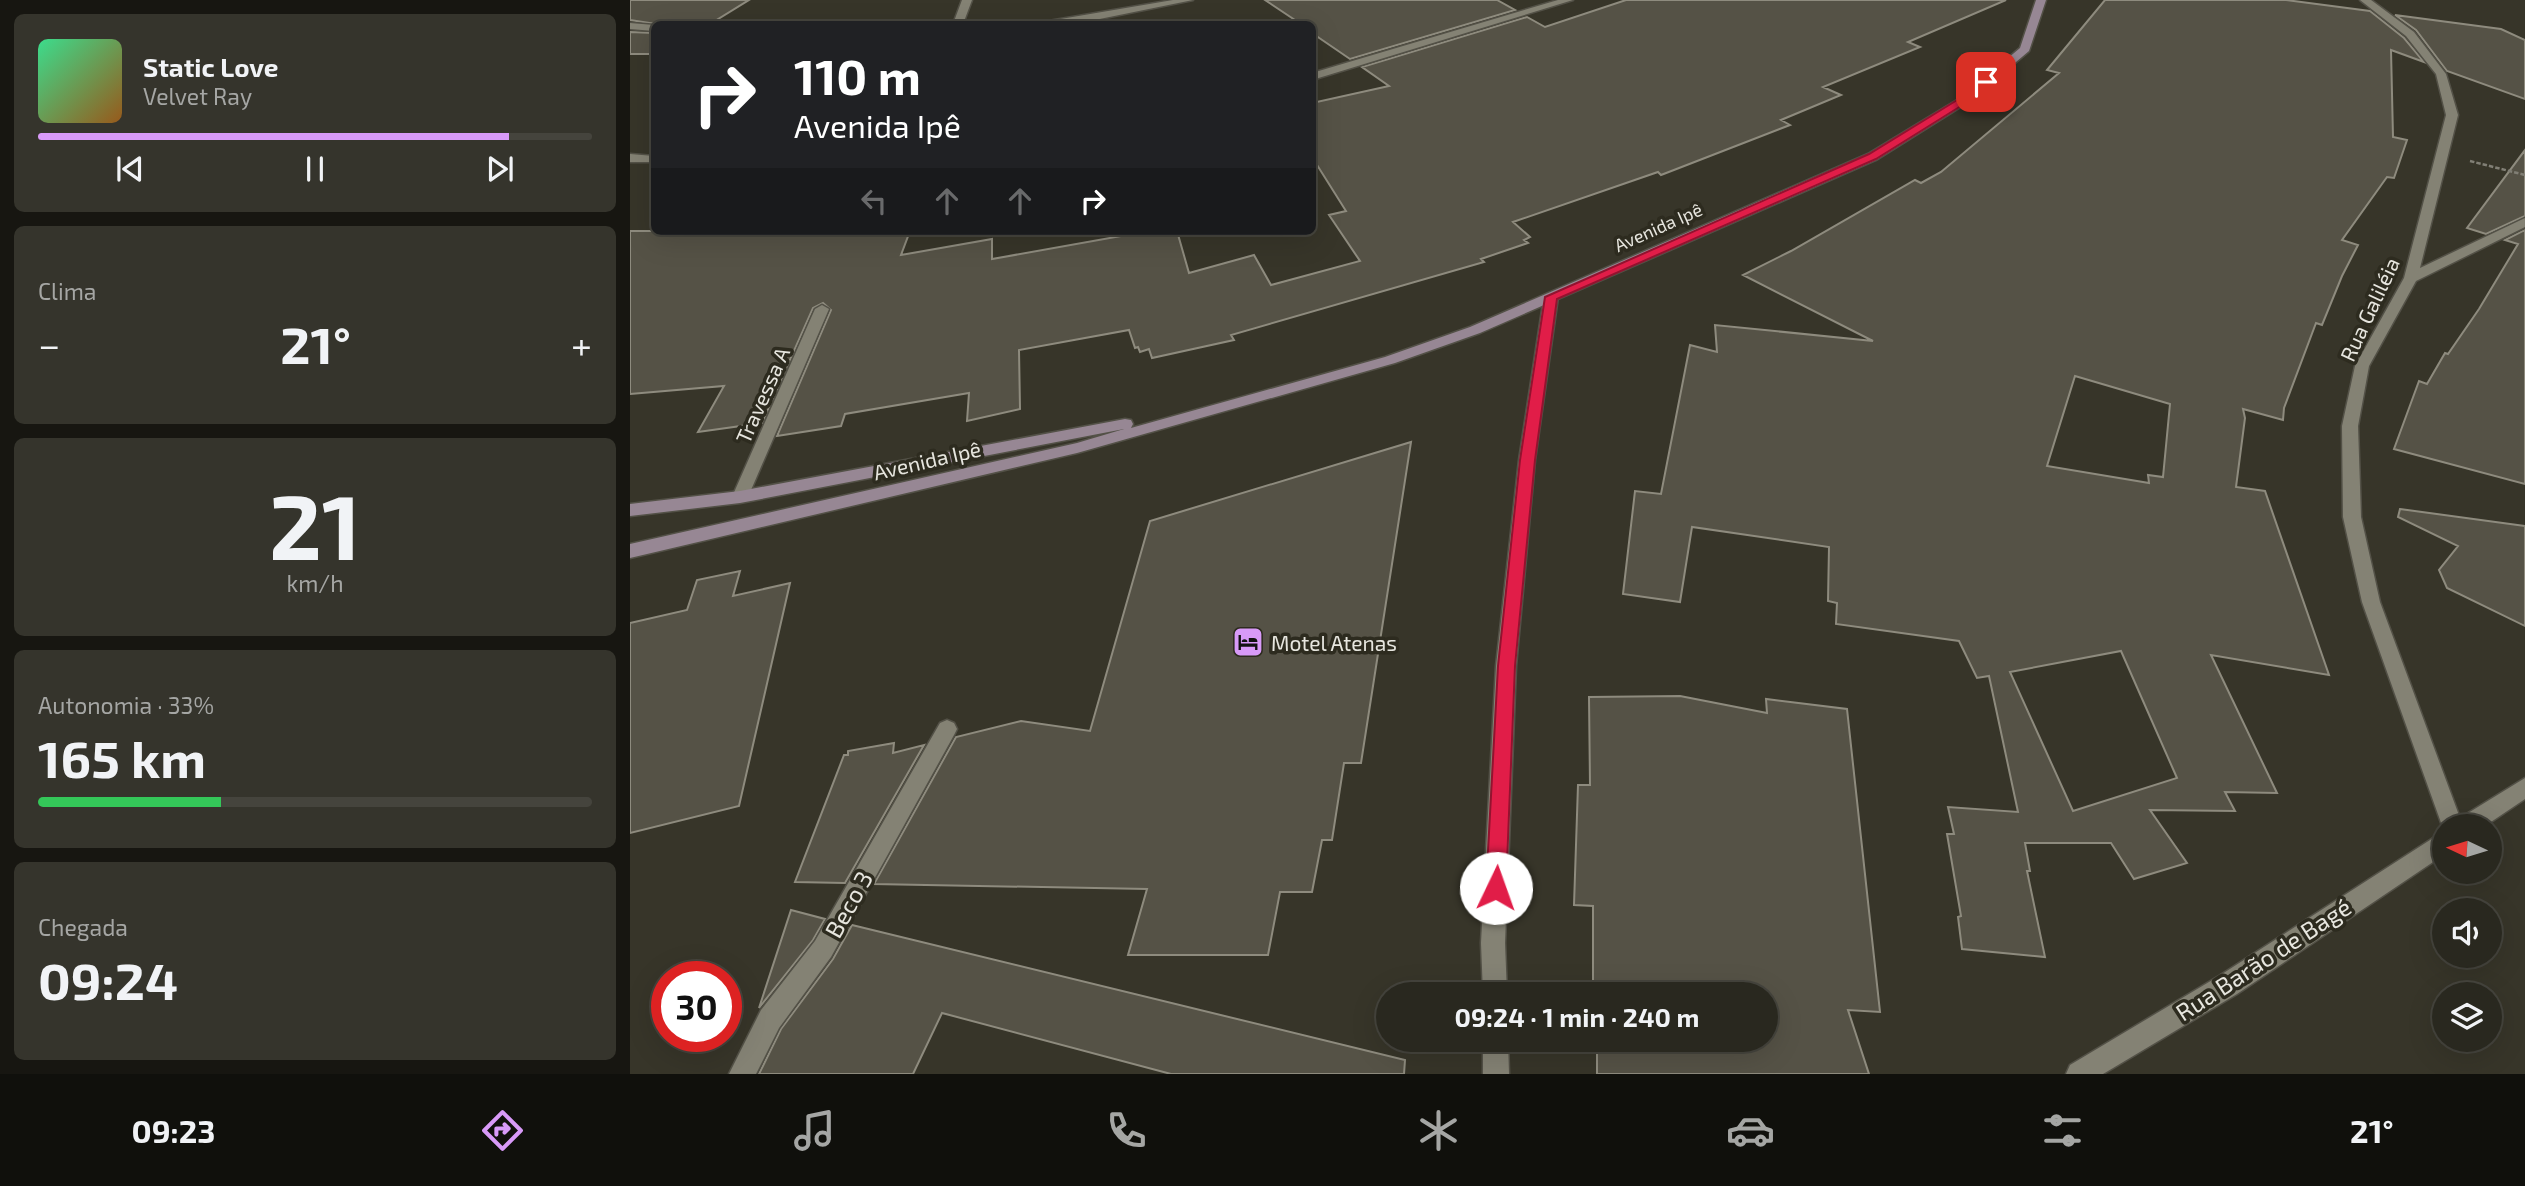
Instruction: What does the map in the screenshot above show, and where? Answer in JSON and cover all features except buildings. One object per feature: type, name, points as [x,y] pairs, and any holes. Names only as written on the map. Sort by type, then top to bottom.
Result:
[{"type":"main road","name":"Avenida Ipê","points":[[630,551],[1077,448],[1390,360],[1475,331],[1872,157],[1966,99],[2025,48],[2041,0]]},
{"type":"main road","name":"Avenida Ipê","points":[[630,510],[740,497],[1232,404]]},
{"type":"street","points":[[959,21],[967,0]]},
{"type":"street","points":[[1075,21],[1188,0]]},
{"type":"street","points":[[1316,76],[1568,0]]},
{"type":"street","name":"Rua Galiléia","points":[[2365,0],[2410,34],[2441,74],[2452,116],[2411,278],[2362,366],[2350,426],[2352,517],[2371,602],[2448,814]]},
{"type":"street","points":[[630,26],[651,28]]},
{"type":"street","points":[[630,158],[651,159]]},
{"type":"street","points":[[2411,278],[2525,222]]},
{"type":"street","points":[[1494,982],[1493,943],[1506,666],[1527,460],[1551,297]]},
{"type":"street","name":"Travessa A","points":[[740,497],[822,309]]},
{"type":"street","name":"Beco 3","points":[[742,1074],[770,1019],[823,949],[947,729]]},
{"type":"street","points":[[2485,814],[2525,787]]},
{"type":"street","name":"Rua Barão de Bagé","points":[[2079,1074],[2228,985],[2432,850]]},
{"type":"street","points":[[1496,1052],[1496,1074]]},
{"type":"path","points":[[2442,153],[2525,175]]},
{"type":"place","name":"Motel Atenas","points":[[1248,642]]},
{"type":"route","points":[[1496,888],[1506,666],[1527,460],[1551,297],[1872,157],[1966,99],[1986,82]]}]
